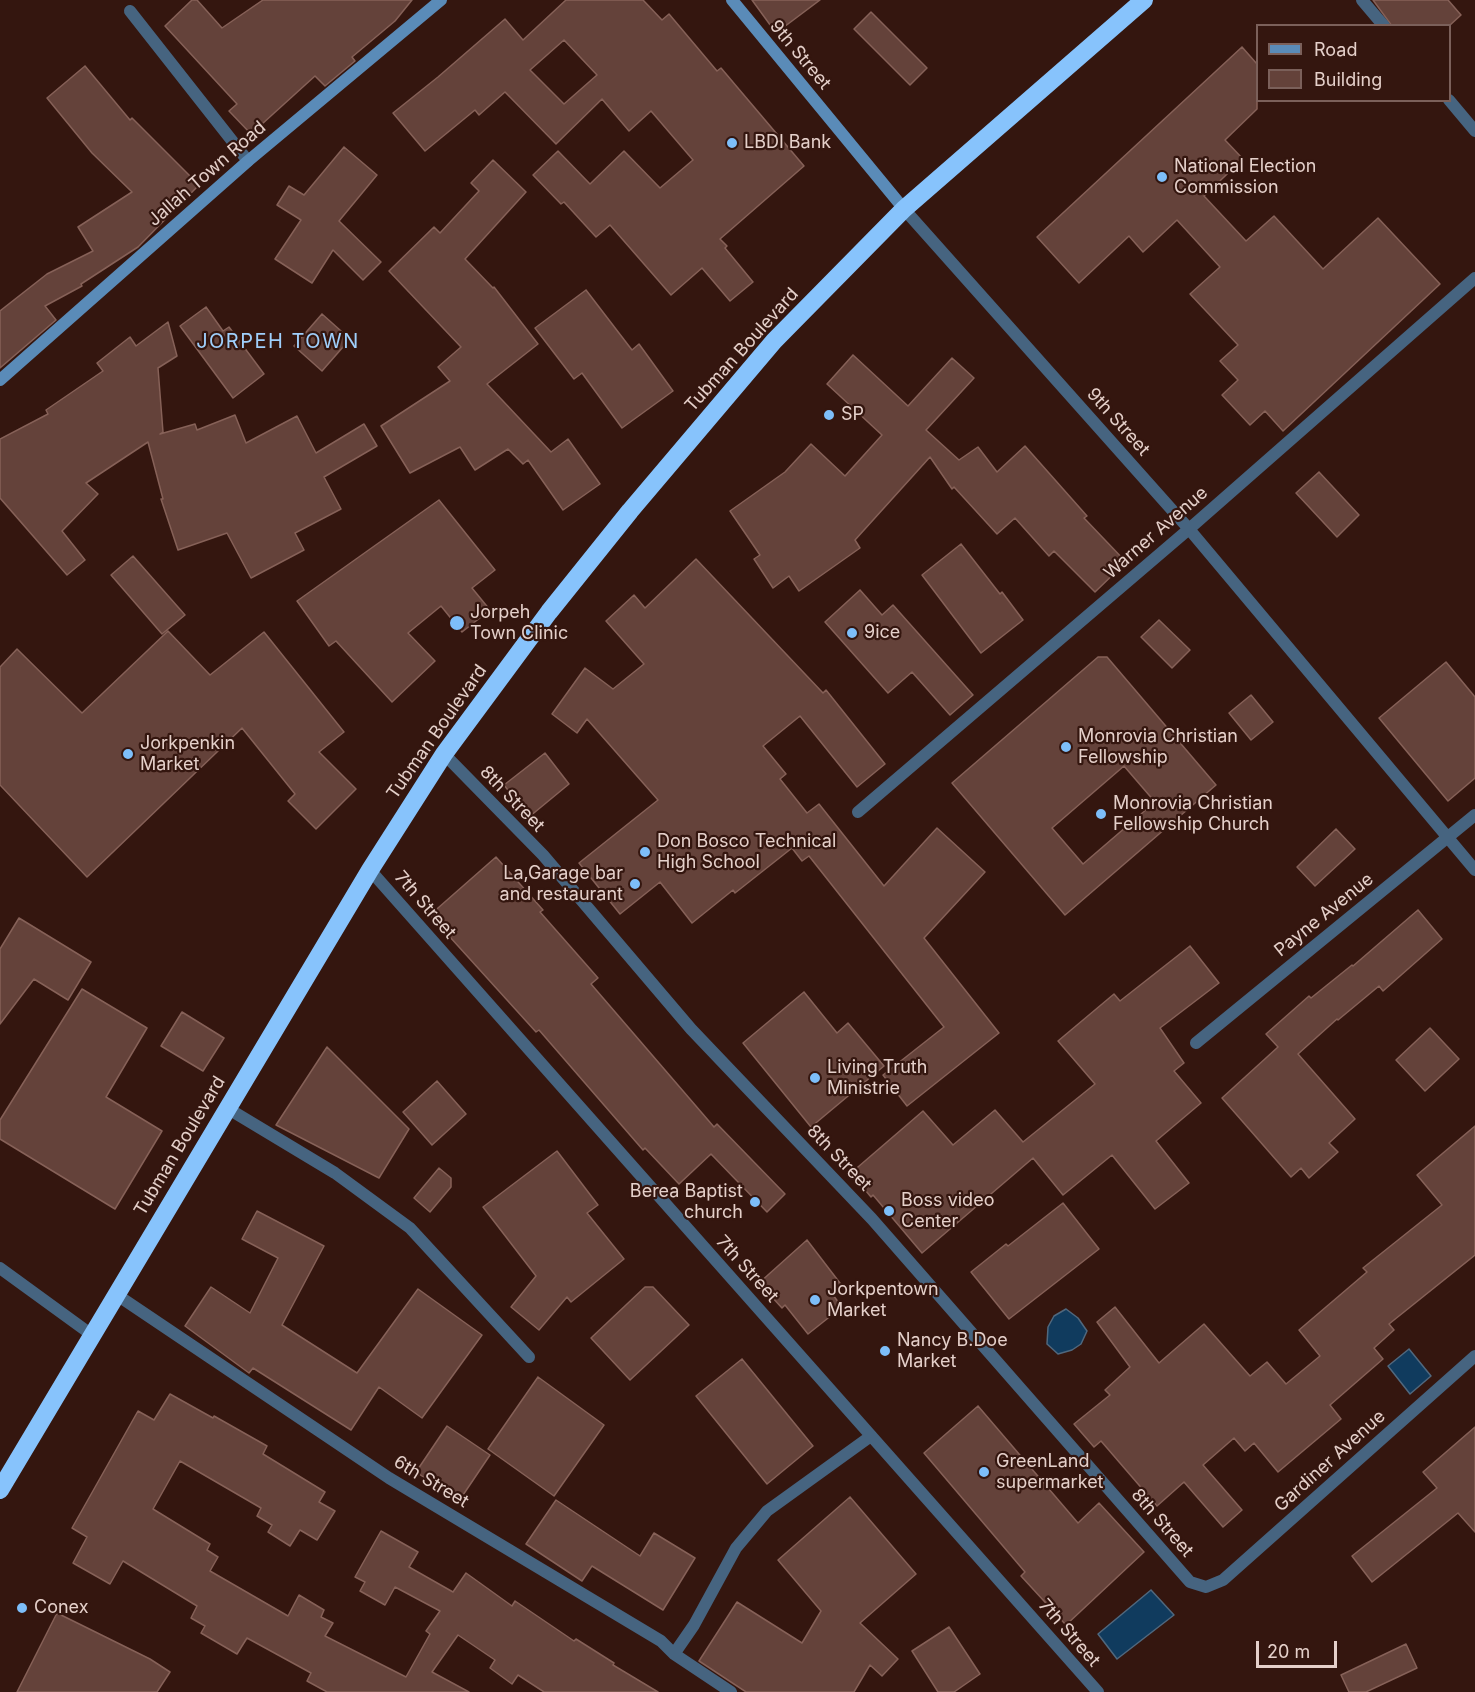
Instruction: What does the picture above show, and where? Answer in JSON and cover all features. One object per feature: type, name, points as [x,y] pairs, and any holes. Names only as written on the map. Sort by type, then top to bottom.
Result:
[{"type":"highway","name":"Tubman Boulevard","points":[[0,1490],[370,870],[444,754],[549,612],[630,511],[774,341],[904,209],[1144,0]]},
{"type":"street","name":"Jallah Town Road","points":[[0,380],[248,161],[441,0]]},
{"type":"street","name":"9th Street","points":[[732,0],[904,209],[1188,529],[1475,870]]},
{"type":"street","points":[[1362,0],[1382,24]]},
{"type":"street","points":[[130,11],[248,161]]},
{"type":"street","points":[[1451,102],[1475,131]]},
{"type":"street","name":"Warner Avenue","points":[[858,812],[1188,529],[1475,278]]},
{"type":"street","name":"8th Street","points":[[444,754],[543,855],[691,1029],[872,1219],[1190,1582],[1206,1587]]},
{"type":"street","name":"Payne Avenue","points":[[1196,1043],[1475,814]]},
{"type":"street","name":"7th Street","points":[[370,870],[1098,1692]]},
{"type":"street","points":[[227,1108],[335,1173],[410,1228],[529,1357]]},
{"type":"street","points":[[0,1268],[92,1335]]},
{"type":"street","name":"6th Street","points":[[117,1295],[389,1478],[661,1641],[674,1654],[731,1692]]},
{"type":"street","name":"Gardiner Avenue","points":[[1206,1587],[1223,1580],[1475,1356]]},
{"type":"street","points":[[674,1654],[694,1625],[736,1548],[767,1511],[871,1436]]},
{"type":"water","points":[[1066,1309],[1078,1318],[1087,1331],[1081,1344],[1072,1350],[1058,1354],[1047,1344],[1048,1327],[1054,1316]]},
{"type":"water","points":[[1409,1349],[1431,1376],[1410,1394],[1388,1366]]},
{"type":"water","points":[[1151,1590],[1174,1615],[1117,1659],[1098,1634]]},
{"type":"building","points":[[192,0],[197,0],[222,28],[263,0],[412,0],[395,21],[352,57],[355,61],[325,86],[315,76],[251,134],[229,111],[237,104],[165,26]]},
{"type":"building","points":[[566,0],[643,0],[662,20],[669,14],[717,71],[721,68],[804,166],[720,239],[753,282],[730,301],[702,268],[671,295],[610,225],[596,237],[564,202],[561,204],[533,175],[558,151],[590,184],[624,151],[660,188],[693,160],[651,111],[629,131],[602,99],[556,144],[505,92],[479,115],[475,110],[425,151],[393,113],[505,19],[523,40]],"holes":[[[564,40],[597,75],[564,104],[530,70]]]},
{"type":"building","points":[[752,0],[820,0],[776,33]]},
{"type":"building","points":[[1373,0],[1448,0],[1461,15],[1451,24],[1391,24]]},
{"type":"building","points":[[871,12],[927,68],[910,85],[854,29]]},
{"type":"building","points":[[1242,47],[1256,63],[1257,109],[1225,140],[1243,159],[1204,196],[1246,241],[1274,216],[1323,269],[1378,218],[1440,284],[1283,431],[1265,411],[1250,425],[1222,395],[1238,380],[1220,361],[1238,345],[1190,294],[1220,267],[1177,220],[1143,252],[1129,236],[1079,283],[1037,237]]},
{"type":"building","points":[[85,66],[130,120],[132,118],[199,185],[138,247],[81,284],[82,286],[45,306],[56,320],[0,368],[0,311],[47,274],[93,251],[78,227],[132,192],[92,153],[47,98]]},
{"type":"building","points":[[344,147],[377,175],[339,221],[381,262],[363,280],[333,250],[312,283],[275,259],[301,220],[277,205],[289,186],[304,195]]},
{"type":"building","points":[[493,160],[526,192],[465,259],[494,287],[538,344],[487,384],[551,452],[568,439],[600,484],[563,510],[528,460],[523,464],[508,449],[475,470],[460,447],[410,473],[381,426],[450,381],[438,367],[461,347],[389,271],[434,227],[440,233],[479,191],[471,183]]},
{"type":"building","points":[[586,290],[632,350],[639,344],[673,391],[622,428],[582,373],[574,379],[535,328]]},
{"type":"building","points":[[206,307],[223,331],[229,327],[264,374],[233,398],[180,326]]},
{"type":"building","points":[[322,314],[350,339],[322,371],[294,346]]},
{"type":"building","points":[[168,322],[177,356],[158,368],[163,432],[160,434],[195,424],[197,430],[235,415],[246,443],[297,416],[316,453],[364,424],[377,446],[324,477],[341,509],[295,533],[304,550],[251,578],[227,533],[178,550],[161,499],[163,499],[148,442],[86,483],[98,494],[62,531],[85,560],[67,575],[0,498],[0,439],[48,414],[46,410],[103,371],[97,363],[130,337],[136,346]]},
{"type":"building","points":[[853,355],[908,406],[952,358],[974,378],[926,430],[959,460],[978,447],[997,472],[1025,446],[1087,516],[1084,518],[1126,562],[1095,592],[1054,551],[1049,556],[1015,518],[997,534],[954,487],[952,489],[930,457],[855,540],[860,548],[799,591],[789,576],[773,588],[754,559],[760,555],[730,511],[785,472],[811,444],[845,476],[882,435],[827,384]]},
{"type":"building","points":[[1319,472],[1359,515],[1337,537],[1296,493]]},
{"type":"building","points":[[439,500],[495,570],[472,588],[490,610],[462,632],[441,606],[408,633],[435,661],[392,702],[336,641],[329,646],[297,601]]},
{"type":"building","points":[[961,544],[1023,620],[981,653],[922,575]]},
{"type":"building","points":[[133,556],[185,615],[162,634],[111,575]]},
{"type":"building","points":[[696,559],[823,693],[826,690],[885,764],[857,787],[800,716],[763,746],[786,774],[780,779],[807,813],[819,804],[884,886],[937,828],[985,872],[924,938],[999,1033],[907,1106],[883,1075],[944,1027],[809,856],[802,861],[792,848],[735,893],[733,890],[692,923],[660,882],[620,914],[579,863],[658,800],[587,719],[577,733],[552,714],[585,668],[613,689],[644,664],[606,621],[634,595],[645,608]]},
{"type":"building","points":[[860,590],[882,615],[893,605],[973,695],[950,715],[912,672],[888,693],[825,622]]},
{"type":"building","points":[[1159,620],[1190,650],[1172,668],[1141,637]]},
{"type":"building","name":"Jorkpenkin Market","points":[[168,631],[210,675],[264,632],[344,732],[319,752],[356,789],[316,829],[288,801],[295,794],[242,728],[87,877],[0,785],[0,667],[17,649],[82,713]]},
{"type":"building","points":[[1098,657],[1107,657],[1216,785],[1065,915],[952,783]],"holes":[[[1124,766],[1155,802],[1083,864],[1052,828]]]},
{"type":"building","points":[[1446,662],[1475,697],[1475,778],[1448,801],[1379,718]]},
{"type":"building","points":[[1251,695],[1273,722],[1251,740],[1229,713]]},
{"type":"building","points":[[545,753],[569,784],[529,817],[504,785]]},
{"type":"building","points":[[1336,829],[1355,849],[1315,886],[1297,867]]},
{"type":"building","points":[[496,857],[543,910],[540,912],[598,978],[591,984],[714,1127],[717,1124],[785,1194],[767,1212],[711,1154],[679,1184],[645,1148],[643,1150],[539,1030],[536,1032],[430,915]]},
{"type":"building","points":[[1418,910],[1442,939],[1383,991],[1379,986],[1298,1054],[1355,1119],[1329,1143],[1338,1152],[1309,1178],[1301,1168],[1291,1177],[1222,1098],[1278,1047],[1266,1034],[1309,996],[1311,998],[1353,966]]},
{"type":"building","points":[[19,918],[91,962],[68,1000],[34,979],[0,1024],[0,949]]},
{"type":"building","points":[[1190,946],[1219,983],[1160,1028],[1184,1063],[1174,1071],[1201,1103],[1156,1141],[1189,1183],[1155,1209],[1112,1155],[1063,1195],[1033,1158],[922,1253],[873,1195],[871,1197],[851,1173],[923,1111],[953,1145],[995,1110],[1023,1142],[1095,1084],[1058,1041],[1114,994],[1120,1001]]},
{"type":"building","points":[[82,989],[147,1028],[106,1097],[162,1131],[115,1209],[0,1139],[0,1120]]},
{"type":"building","points":[[804,992],[837,1033],[848,1023],[884,1066],[811,1127],[743,1043]]},
{"type":"building","points":[[182,1012],[224,1038],[203,1071],[161,1046]]},
{"type":"building","points":[[1430,1028],[1459,1059],[1425,1091],[1396,1060]]},
{"type":"building","points":[[327,1047],[409,1129],[379,1178],[276,1125]]},
{"type":"building","points":[[437,1081],[466,1114],[432,1145],[403,1112]]},
{"type":"building","points":[[1475,1126],[1475,1255],[1389,1324],[1394,1330],[1374,1348],[1383,1359],[1330,1405],[1341,1419],[1278,1472],[1254,1443],[1245,1451],[1234,1438],[1203,1465],[1242,1510],[1223,1527],[1184,1482],[1157,1506],[1101,1441],[1094,1447],[1074,1424],[1110,1395],[1105,1390],[1130,1367],[1097,1322],[1115,1307],[1159,1363],[1204,1324],[1250,1376],[1267,1362],[1286,1384],[1320,1356],[1299,1330],[1367,1272],[1363,1268],[1442,1205],[1417,1175]]},
{"type":"building","points":[[557,1151],[598,1205],[587,1213],[624,1259],[571,1302],[567,1297],[539,1330],[511,1307],[536,1276],[483,1207]]},
{"type":"building","points":[[439,1168],[451,1178],[451,1187],[430,1212],[414,1198]]},
{"type":"building","points":[[1063,1203],[1099,1249],[1009,1319],[971,1272]]},
{"type":"building","points":[[257,1211],[324,1246],[282,1325],[357,1373],[418,1289],[482,1335],[422,1418],[379,1387],[351,1430],[253,1368],[249,1373],[185,1326],[211,1287],[250,1313],[278,1258],[242,1239]]},
{"type":"building","points":[[807,1240],[843,1287],[833,1295],[842,1307],[808,1334],[785,1305],[782,1308],[759,1283]]},
{"type":"building","points":[[645,1287],[653,1287],[689,1325],[630,1380],[591,1338]]},
{"type":"building","points":[[742,1359],[813,1446],[767,1484],[696,1396]]},
{"type":"building","points":[[538,1377],[604,1425],[554,1496],[488,1449]]},
{"type":"building","points":[[170,1394],[267,1446],[263,1454],[325,1492],[319,1502],[335,1511],[317,1540],[300,1530],[290,1546],[268,1532],[272,1525],[257,1516],[261,1508],[180,1461],[153,1509],[210,1544],[207,1550],[218,1557],[210,1571],[288,1616],[299,1595],[324,1610],[321,1617],[333,1623],[325,1636],[406,1677],[430,1634],[426,1631],[440,1611],[395,1587],[385,1605],[360,1591],[365,1582],[355,1577],[381,1531],[418,1552],[409,1567],[453,1592],[466,1573],[512,1606],[515,1601],[574,1641],[576,1639],[658,1692],[544,1692],[518,1675],[512,1684],[490,1668],[495,1660],[458,1635],[432,1672],[469,1692],[327,1692],[307,1681],[311,1673],[247,1638],[237,1654],[201,1633],[205,1626],[191,1618],[197,1606],[123,1561],[110,1584],[73,1563],[87,1537],[72,1528],[138,1411],[154,1420]]},
{"type":"building","points":[[978,1406],[1078,1523],[1099,1503],[1144,1552],[1066,1625],[1021,1576],[1025,1572],[924,1453]]},
{"type":"building","points":[[447,1426],[490,1455],[459,1501],[416,1472]]},
{"type":"building","points":[[1475,1427],[1475,1532],[1458,1513],[1372,1582],[1352,1556],[1437,1488],[1423,1472]]},
{"type":"building","points":[[850,1497],[916,1574],[860,1623],[898,1659],[882,1676],[870,1665],[854,1692],[746,1692],[699,1661],[737,1602],[802,1643],[821,1611],[778,1560]]},
{"type":"building","points":[[556,1500],[640,1556],[654,1533],[695,1558],[663,1610],[592,1566],[582,1581],[526,1544]]},
{"type":"building","points":[[57,1613],[150,1659],[170,1672],[157,1692],[17,1692]]},
{"type":"building","points":[[949,1627],[980,1674],[954,1692],[938,1692],[912,1651]]},
{"type":"building","points":[[1406,1644],[1417,1668],[1366,1692],[1349,1692],[1341,1675]]},
{"type":"place","name":"LBDI Bank","points":[[732,143]]},
{"type":"place","name":"National Election Commission","points":[[1162,177]]},
{"type":"place","name":"SP","points":[[829,415]]},
{"type":"place","name":"Jorpeh Town Clinic","points":[[457,623]]},
{"type":"place","name":"9ice","points":[[852,633]]},
{"type":"place","name":"Monrovia Christian Fellowship","points":[[1066,747]]},
{"type":"place","name":"Jorkpenkin Market","points":[[128,754]]},
{"type":"place","name":"Monrovia Christian Fellowship Church","points":[[1101,814]]},
{"type":"place","name":"Don Bosco Technical High School","points":[[645,852]]},
{"type":"place","name":"La,Garage bar and restaurant","points":[[635,884]]},
{"type":"place","name":"Living Truth Ministrie","points":[[815,1078]]},
{"type":"place","name":"Berea Baptist church","points":[[755,1202]]},
{"type":"place","name":"Boss video Center","points":[[889,1211]]},
{"type":"place","name":"Jorkpentown Market","points":[[815,1300]]},
{"type":"place","name":"Nancy B.Doe Market","points":[[885,1351]]},
{"type":"place","name":"GreenLand supermarket","points":[[984,1472]]},
{"type":"place","name":"Conex","points":[[22,1608]]},
{"type":"district","name":"JORPEH TOWN","points":[[278,342]]}]
